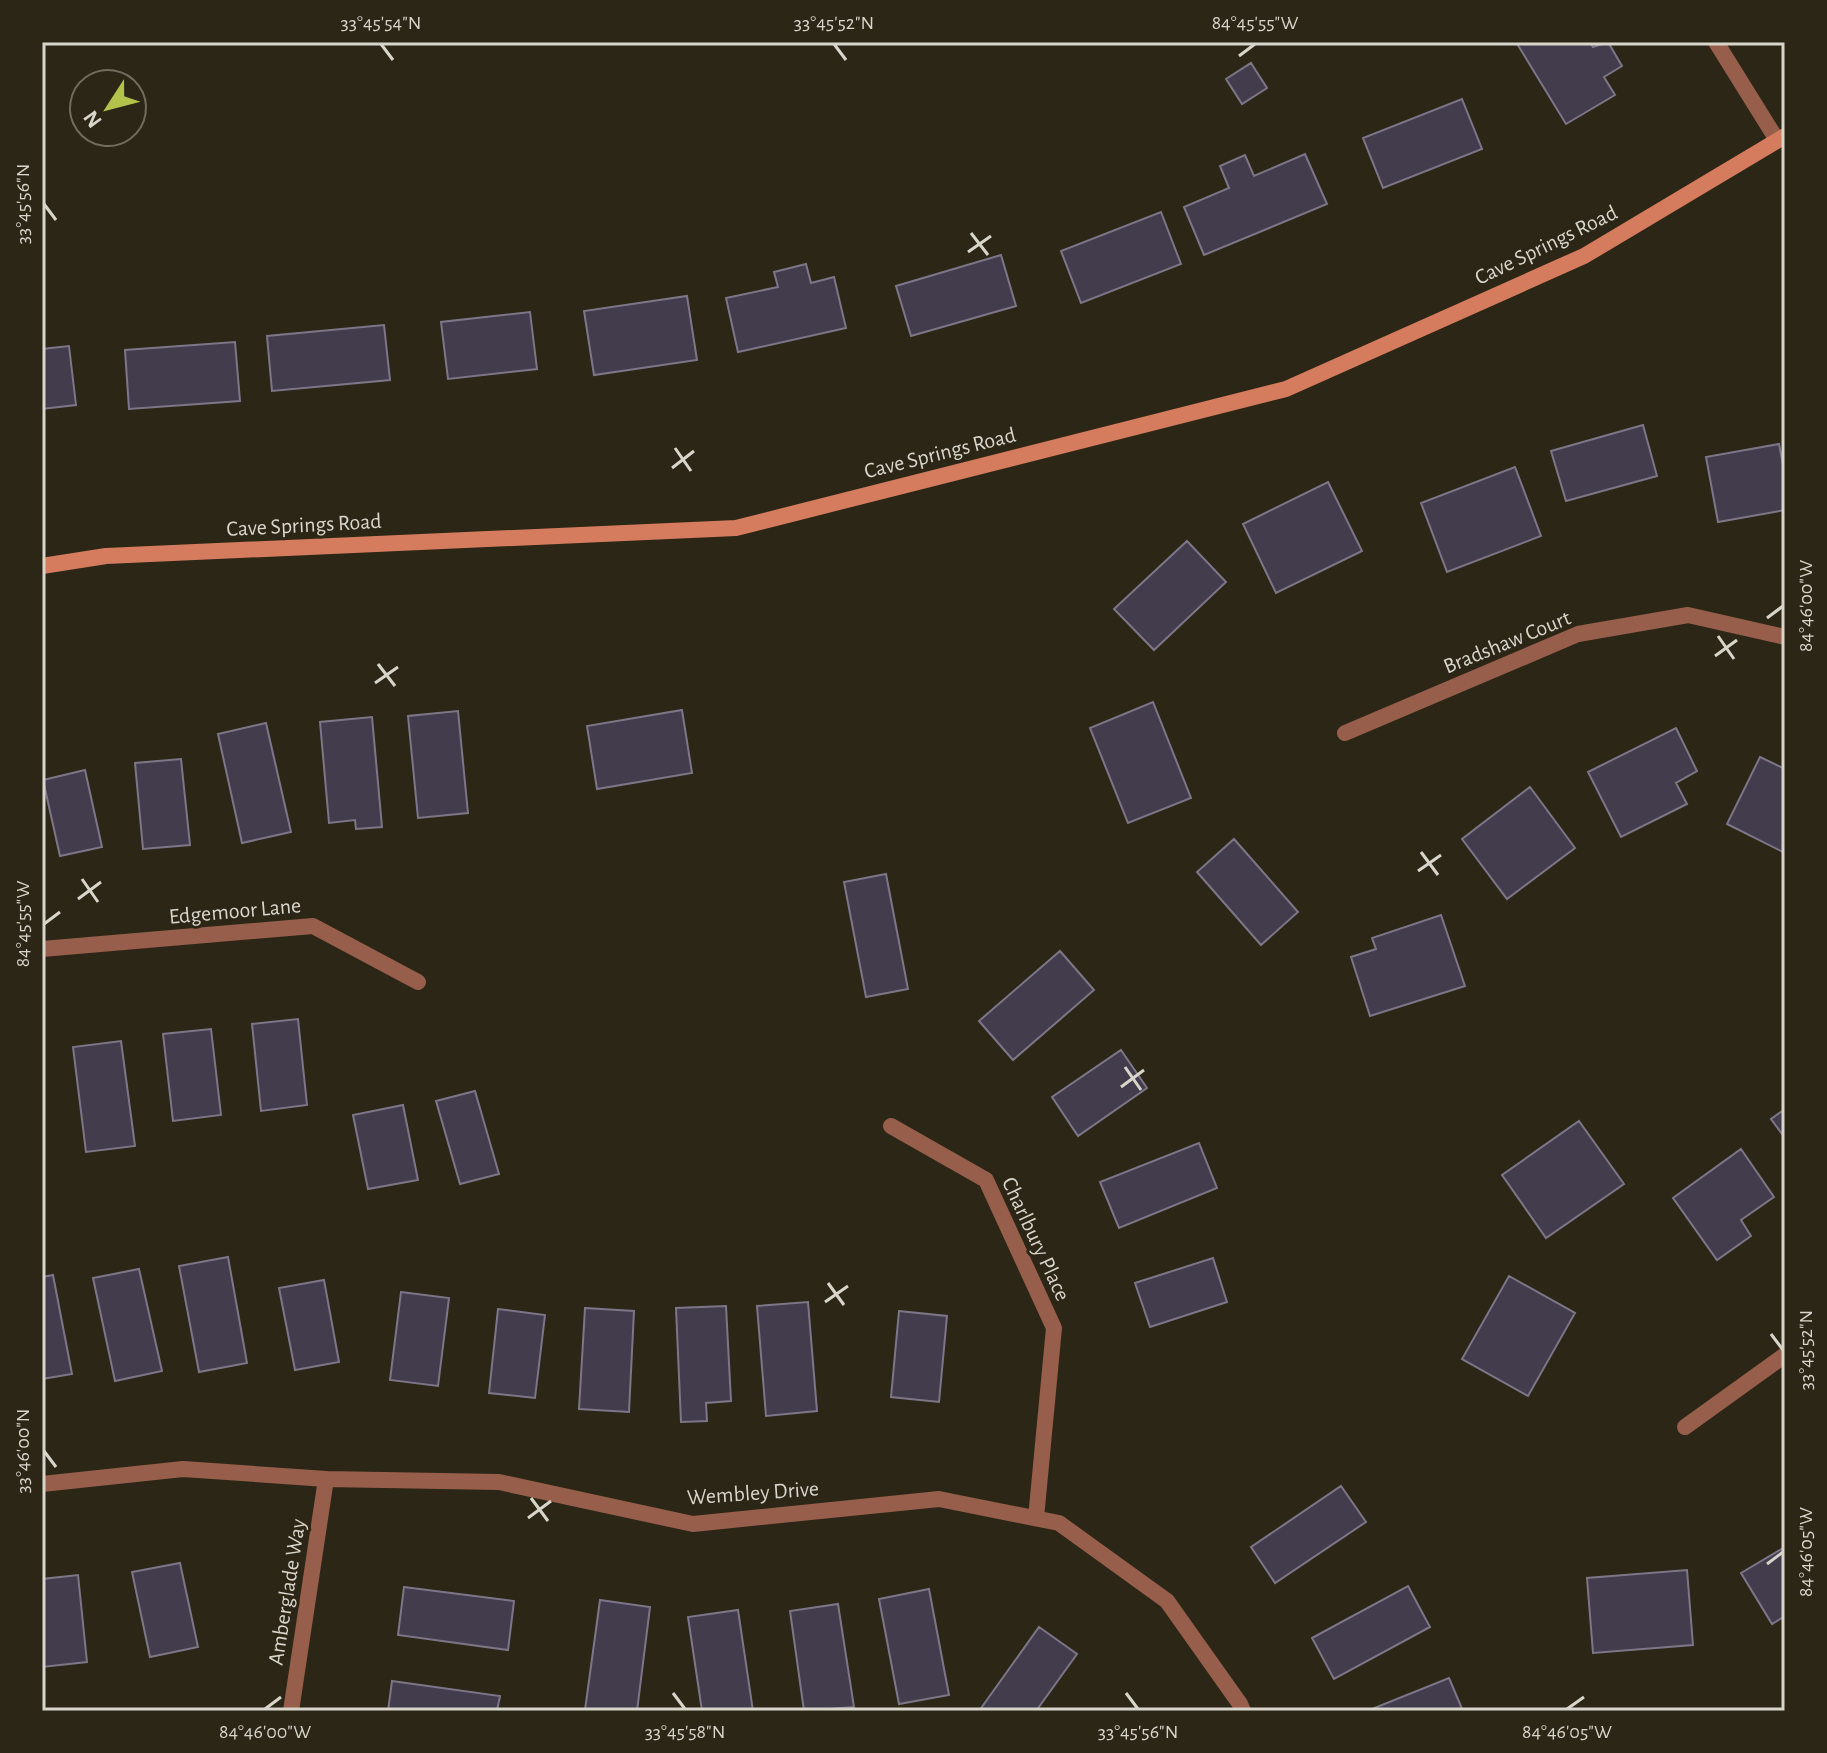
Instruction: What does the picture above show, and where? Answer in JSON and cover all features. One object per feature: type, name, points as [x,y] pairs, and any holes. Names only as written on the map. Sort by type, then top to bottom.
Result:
[{"type":"street","points":[[1716,42],[1781,138]]},
{"type":"street","name":"Cave Springs Road","points":[[42,566],[106,556],[736,528],[1286,389],[1584,256],[1781,138]]},
{"type":"street","name":"Bradshaw Court","points":[[1345,733],[1578,634],[1688,615],[1785,637]]},
{"type":"street","name":"Edgemoor Lane","points":[[42,949],[313,926],[418,982]]},
{"type":"street","name":"Charlbury Place","points":[[891,1126],[986,1180],[1054,1328],[1036,1518]]},
{"type":"street","points":[[1685,1427],[1785,1355]]},
{"type":"street","name":"Wembley Drive","points":[[42,1484],[183,1469],[326,1479],[499,1482],[693,1524],[939,1499],[1059,1523],[1167,1601],[1243,1711]]},
{"type":"street","name":"Amberglade Way","points":[[291,1711],[326,1479]]},
{"type":"building","points":[[1516,42],[1590,42],[1593,47],[1608,42],[1622,66],[1604,77],[1615,95],[1566,124]]},
{"type":"building","points":[[1251,63],[1267,88],[1242,104],[1226,79]]},
{"type":"building","points":[[1462,99],[1482,149],[1383,188],[1363,138]]},
{"type":"building","points":[[1305,154],[1327,204],[1204,255],[1184,207],[1229,188],[1220,166],[1245,155],[1254,176]]},
{"type":"building","points":[[1161,212],[1181,264],[1081,303],[1061,251]]},
{"type":"building","points":[[1001,255],[1016,306],[911,336],[896,286]]},
{"type":"building","points":[[806,264],[811,283],[834,277],[846,328],[738,352],[726,298],[778,287],[774,272]]},
{"type":"building","points":[[687,296],[697,360],[594,375],[584,311]]},
{"type":"building","points":[[530,312],[537,369],[448,379],[441,322]]},
{"type":"building","points":[[384,325],[390,380],[272,391],[267,336]]},
{"type":"building","points":[[235,342],[240,401],[129,409],[125,350]]},
{"type":"building","points":[[69,346],[76,405],[42,409],[42,349]]},
{"type":"building","points":[[1643,425],[1657,476],[1566,501],[1551,451]]},
{"type":"building","points":[[1779,444],[1785,475],[1785,510],[1718,522],[1706,457]]},
{"type":"building","points":[[1515,467],[1541,536],[1447,572],[1421,503]]},
{"type":"building","points":[[1328,482],[1362,551],[1276,593],[1243,524]]},
{"type":"building","points":[[1187,541],[1226,582],[1154,650],[1114,609]]},
{"type":"building","points":[[1153,702],[1191,798],[1128,823],[1090,728]]},
{"type":"building","points":[[682,710],[692,773],[597,789],[587,726]]},
{"type":"building","points":[[458,711],[468,813],[418,818],[408,716]]},
{"type":"building","points":[[372,717],[382,827],[356,829],[355,820],[329,823],[320,722]]},
{"type":"building","points":[[266,723],[291,832],[242,843],[218,734]]},
{"type":"building","points":[[1676,728],[1697,771],[1676,783],[1687,804],[1621,837],[1588,772]]},
{"type":"building","points":[[1760,757],[1785,769],[1785,853],[1727,824]]},
{"type":"building","points":[[181,759],[190,845],[143,849],[135,763]]},
{"type":"building","points":[[85,770],[102,847],[60,856],[43,780]]},
{"type":"building","points":[[1530,787],[1575,848],[1507,899],[1462,839]]},
{"type":"building","points":[[1234,839],[1298,912],[1261,945],[1197,872]]},
{"type":"building","points":[[886,874],[908,989],[866,997],[844,882]]},
{"type":"building","points":[[1441,915],[1465,986],[1370,1016],[1351,957],[1376,949],[1372,938]]},
{"type":"building","points":[[1060,951],[1094,990],[1013,1060],[979,1021]]},
{"type":"building","points":[[298,1019],[307,1105],[261,1111],[252,1024]]},
{"type":"building","points":[[211,1029],[221,1115],[173,1121],[163,1034]]},
{"type":"building","points":[[121,1041],[135,1146],[86,1152],[73,1047]]},
{"type":"building","points":[[1121,1050],[1147,1088],[1078,1136],[1052,1097]]},
{"type":"building","points":[[475,1091],[499,1174],[460,1184],[436,1101]]},
{"type":"building","points":[[403,1105],[418,1180],[368,1189],[353,1115]]},
{"type":"building","points":[[1785,1109],[1785,1138],[1771,1119]]},
{"type":"building","points":[[1579,1121],[1624,1184],[1546,1238],[1502,1175]]},
{"type":"building","points":[[1199,1143],[1217,1188],[1119,1228],[1100,1182]]},
{"type":"building","points":[[1741,1149],[1774,1197],[1741,1220],[1751,1236],[1717,1260],[1673,1198]]},
{"type":"building","points":[[228,1257],[247,1363],[199,1372],[179,1266]]},
{"type":"building","points":[[1213,1258],[1227,1302],[1150,1327],[1135,1283]]},
{"type":"building","points":[[139,1269],[162,1371],[115,1381],[93,1278]]},
{"type":"building","points":[[53,1275],[72,1374],[42,1379],[42,1277]]},
{"type":"building","points":[[1509,1276],[1575,1313],[1528,1396],[1462,1359]]},
{"type":"building","points":[[324,1280],[339,1362],[295,1370],[279,1288]]},
{"type":"building","points":[[401,1292],[449,1298],[438,1386],[390,1380]]},
{"type":"building","points":[[808,1302],[817,1411],[766,1416],[757,1306]]},
{"type":"building","points":[[726,1306],[731,1401],[706,1403],[707,1421],[681,1422],[676,1308]]},
{"type":"building","points":[[585,1308],[634,1311],[629,1412],[579,1409]]},
{"type":"building","points":[[498,1309],[545,1315],[535,1398],[489,1393]]},
{"type":"building","points":[[899,1311],[947,1316],[939,1402],[891,1397]]},
{"type":"building","points":[[1341,1486],[1366,1522],[1275,1583],[1251,1547]]},
{"type":"building","points":[[1785,1547],[1785,1616],[1772,1624],[1741,1573]]},
{"type":"building","points":[[180,1563],[198,1647],[150,1657],[132,1572]]},
{"type":"building","points":[[1687,1570],[1693,1645],[1593,1653],[1587,1578]]},
{"type":"building","points":[[78,1575],[87,1662],[42,1667],[42,1579]]},
{"type":"building","points":[[1408,1586],[1430,1627],[1334,1679],[1312,1638]]},
{"type":"building","points":[[404,1587],[514,1601],[508,1650],[398,1635]]},
{"type":"building","points":[[929,1589],[949,1695],[899,1704],[879,1599]]},
{"type":"building","points":[[600,1600],[650,1607],[637,1711],[585,1710]]},
{"type":"building","points":[[838,1604],[854,1707],[804,1711],[790,1611]]},
{"type":"building","points":[[738,1610],[753,1711],[702,1711],[688,1617]]},
{"type":"building","points":[[1039,1627],[1077,1654],[1036,1711],[979,1711]]},
{"type":"building","points":[[1449,1678],[1463,1711],[1367,1711]]},
{"type":"building","points":[[392,1681],[500,1696],[497,1711],[388,1711]]}]
